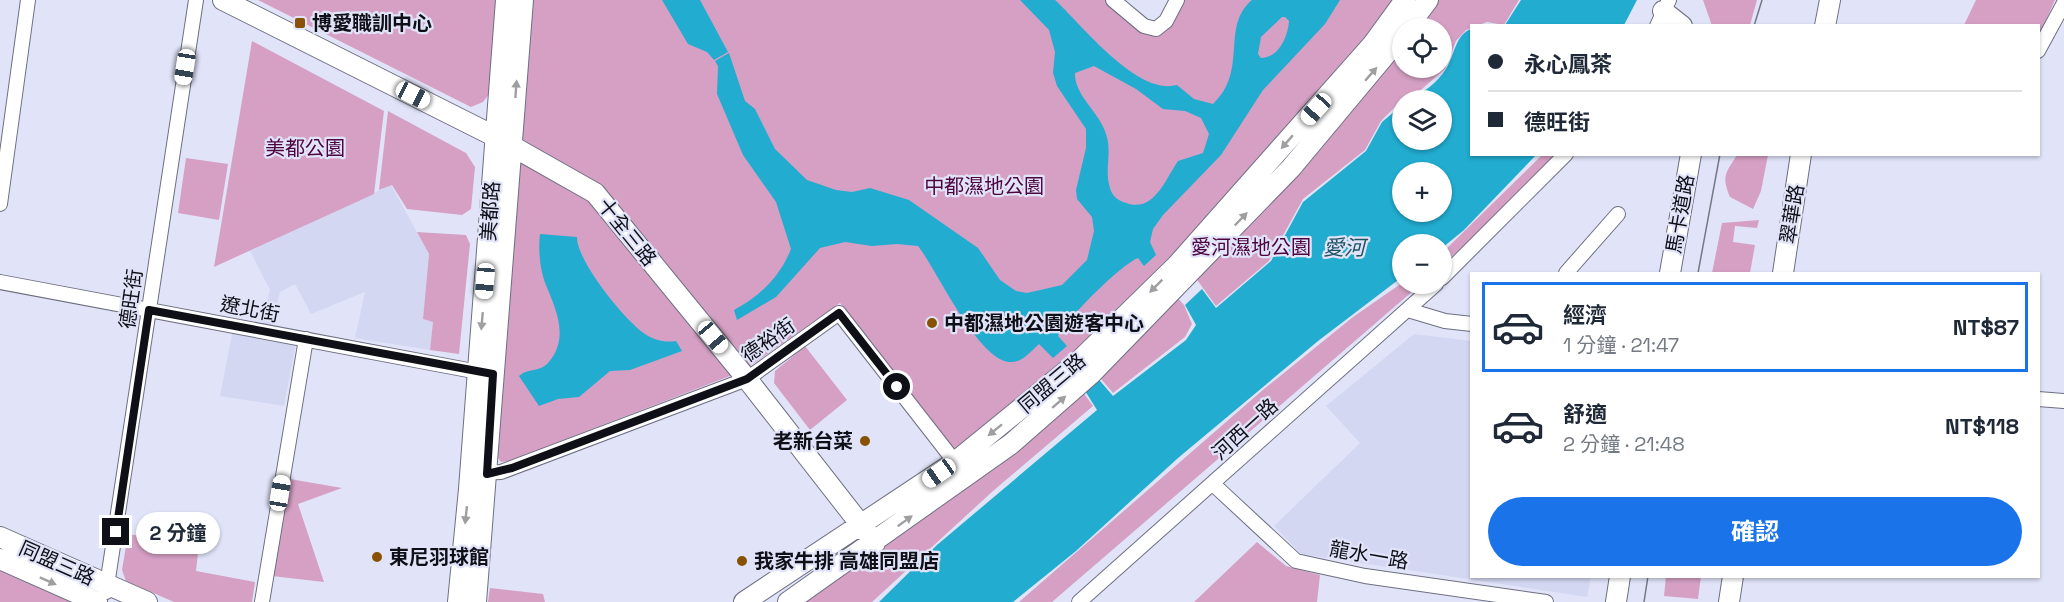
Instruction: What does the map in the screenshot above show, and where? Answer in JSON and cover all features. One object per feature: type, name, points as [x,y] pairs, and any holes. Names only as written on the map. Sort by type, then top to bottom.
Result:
[{"type":"street","points":[[0,204],[28,0]]},
{"type":"street","name":"德旺街","points":[[102,597],[196,0]]},
{"type":"street","name":"十全三路","points":[[223,0],[496,137],[595,193],[747,379],[875,543]]},
{"type":"street","name":"美都路","points":[[476,602],[478,474],[496,137],[506,0]]},
{"type":"street","name":"美都路","points":[[485,373],[513,147],[523,0]]},
{"type":"street","points":[[1113,0],[1144,26],[1156,29],[1166,21],[1177,0]]},
{"type":"street","name":"同盟三路","points":[[744,602],[956,462],[1080,360],[1177,265],[1373,44],[1405,0]]},
{"type":"street","points":[[1414,18],[1428,0]]},
{"type":"street","points":[[1825,24],[1830,0]]},
{"type":"street","points":[[2040,47],[2064,3]]},
{"type":"street","points":[[1663,12],[1679,24]]},
{"type":"street","name":"同盟三路","points":[[788,602],[875,543],[1011,444],[1092,374],[1290,168],[1392,47]]},
{"type":"street","points":[[1452,268],[1564,156]]},
{"type":"street","points":[[1684,156],[1686,185]]},
{"type":"street","name":"馬卡道路","points":[[1670,272],[1691,156]]},
{"type":"street","name":"翠華路","points":[[1783,272],[1802,156]]},
{"type":"street","points":[[1567,272],[1618,214]]},
{"type":"street","name":"遼北街","points":[[0,282],[485,373]]},
{"type":"street","name":"河西一路","points":[[1079,602],[1425,294]]},
{"type":"street","points":[[1408,310],[1445,321],[1470,324]]},
{"type":"street","name":"德裕街","points":[[478,474],[512,468],[747,379],[839,313],[956,462]]},
{"type":"street","points":[[262,602],[306,339]]},
{"type":"street","points":[[2040,399],[2064,400]]},
{"type":"street","name":"美都路","points":[[458,602],[478,474]]},
{"type":"street","name":"龍水一路","points":[[1213,484],[1296,561],[1365,576],[1546,602]]},
{"type":"street","name":"同盟三路","points":[[0,537],[102,597]]},
{"type":"street","name":"同盟三路","points":[[0,559],[102,597],[147,602]]},
{"type":"street","points":[[1616,602],[1620,578]]},
{"type":"street","points":[[1728,602],[1733,578]]},
{"type":"shaded area","points":[[391,185],[429,254],[423,319],[433,322],[430,350],[355,338],[365,292],[311,314],[295,284],[280,292],[272,327],[298,332],[284,406],[220,396],[235,319],[261,325],[270,290],[250,251]]},
{"type":"shaded area","points":[[1414,334],[1470,341],[1470,578],[1591,578],[1587,597],[1301,554],[1274,526],[1360,443],[1326,406]]},
{"type":"green space","points":[[258,0],[498,0],[490,93],[483,102],[471,107]]},
{"type":"green space","name":"中都濕地公園","points":[[532,0],[1113,0],[1156,29],[1177,0],[1395,0],[1372,33],[1171,263],[1074,357],[958,454],[840,303],[743,371],[509,461],[501,462],[496,455]]},
{"type":"green space","name":"愛河濕地公園","points":[[1438,0],[1519,0],[1505,24],[1487,22],[1470,24],[1470,28],[1456,41],[1452,51],[1452,18],[1425,18]]},
{"type":"green space","points":[[1703,0],[1757,0],[1750,24],[1711,24]]},
{"type":"green space","points":[[1976,0],[2055,0],[2040,33],[2040,24],[1964,24]]},
{"type":"green space","name":"美都公園","points":[[252,41],[384,111],[374,194],[214,267]]},
{"type":"green space","name":"愛河濕地公園","points":[[1392,59],[1392,78],[1435,78],[1421,90],[1392,90],[1392,110],[1381,121],[1365,150],[1303,199],[1269,261],[1216,306],[1195,277]]},
{"type":"green space","points":[[388,111],[466,153],[475,167],[471,209],[462,215],[407,209],[392,185],[379,190]]},
{"type":"green space","points":[[1541,156],[1554,156],[1498,215],[1452,256],[1452,243]]},
{"type":"green space","points":[[1736,156],[1768,156],[1761,191],[1753,209],[1730,197],[1725,179]]},
{"type":"green space","points":[[186,158],[228,164],[219,220],[178,213]]},
{"type":"green space","points":[[1759,220],[1757,228],[1735,226],[1733,242],[1755,245],[1750,272],[1712,272],[1722,223]]},
{"type":"green space","points":[[417,232],[466,235],[470,244],[459,354],[430,350],[433,322],[423,319],[429,254]]},
{"type":"green space","points":[[1392,290],[1392,294],[1409,294],[1052,602],[1019,602],[1264,389],[1353,317]]},
{"type":"green space","points":[[1176,296],[1184,305],[1192,324],[1185,337],[1113,393],[1096,373]]},
{"type":"green space","points":[[805,346],[847,400],[810,430],[774,383],[775,371]]},
{"type":"green space","points":[[1080,388],[1093,406],[993,491],[872,602],[794,602]]},
{"type":"green space","points":[[290,479],[342,488],[298,504],[324,582],[272,576]]},
{"type":"green space","points":[[128,534],[147,537],[146,545],[198,553],[196,571],[255,582],[252,602],[174,602],[126,581],[122,570]]},
{"type":"green space","points":[[1257,542],[1286,566],[1320,575],[1317,602],[1194,602]]},
{"type":"green space","points":[[0,568],[83,602],[0,602]]},
{"type":"green space","points":[[1666,578],[1701,578],[1698,599],[1664,596]]},
{"type":"green space","points":[[490,588],[543,594],[545,602],[488,602]]},
{"type":"water","points":[[662,0],[700,0],[728,52],[714,60],[707,52],[688,44]]},
{"type":"water","points":[[1020,0],[1055,0],[1095,41],[1128,70],[1161,86],[1177,85],[1194,99],[1213,104],[1224,91],[1230,77],[1237,23],[1252,0],[1340,0],[1325,24],[1263,90],[1221,155],[1163,215],[1153,229],[1150,242],[1156,255],[1144,266],[1138,258],[1119,271],[1095,293],[1063,328],[1058,336],[1067,346],[1053,358],[1039,344],[1024,357],[1013,362],[1000,359],[987,349],[960,314],[918,246],[897,244],[872,246],[845,242],[820,248],[776,297],[737,320],[734,310],[768,285],[781,268],[791,249],[776,202],[743,155],[717,94],[718,66],[715,61],[729,53],[745,101],[755,109],[775,149],[807,180],[836,190],[852,192],[870,188],[909,200],[978,248],[1000,280],[1016,291],[1027,293],[1062,285],[1087,260],[1094,231],[1092,217],[1077,199],[1076,190],[1086,148],[1086,129],[1057,86],[1053,73],[1055,52],[1049,30]],"holes":[[[1282,17],[1289,21],[1287,33],[1281,45],[1273,54],[1261,58],[1258,54],[1261,37]],[[1094,66],[1136,89],[1163,109],[1185,111],[1201,118],[1209,134],[1203,153],[1178,161],[1158,193],[1144,203],[1136,205],[1122,202],[1111,191],[1108,178],[1108,140],[1103,126],[1076,81],[1075,73]]]},
{"type":"water","points":[[1521,0],[1637,0],[1625,24],[1506,24]]},
{"type":"water","name":"愛河","points":[[1470,30],[1470,156],[1535,156],[1464,230],[1452,240],[1452,234],[1392,234],[1392,285],[1318,341],[1178,458],[1076,551],[1013,602],[879,602],[937,545],[1097,410],[1082,386],[1095,375],[1113,396],[1186,340],[1196,325],[1185,305],[1202,289],[1216,308],[1271,261],[1303,202],[1366,151],[1382,122],[1392,114],[1392,150],[1452,150],[1452,90],[1426,90],[1439,78],[1452,78],[1452,56],[1458,41]]},
{"type":"water","points":[[540,234],[577,237],[584,260],[614,304],[645,334],[664,341],[676,341],[682,351],[630,370],[610,371],[579,397],[558,399],[539,406],[519,376],[548,363],[555,353],[560,334],[557,314],[541,267]]},
{"type":"tram line","points":[[1755,24],[1762,0]]},
{"type":"tram line","points":[[1698,272],[1720,156]]},
{"type":"tram line","points":[[1644,602],[1648,578]]},
{"type":"place","name":"博愛職訓中心","points":[[300,23]]},
{"type":"place","name":"中都濕地公園遊客中心","points":[[932,323]]},
{"type":"place","name":"老新台菜","points":[[865,441]]},
{"type":"place","name":"東尼羽球館","points":[[377,557]]},
{"type":"place","name":"我家牛排 高雄同盟店","points":[[742,561]]},
{"type":"route","points":[[116,532],[149,310],[493,374],[487,474],[512,468],[747,379],[839,313],[897,387]]}]
